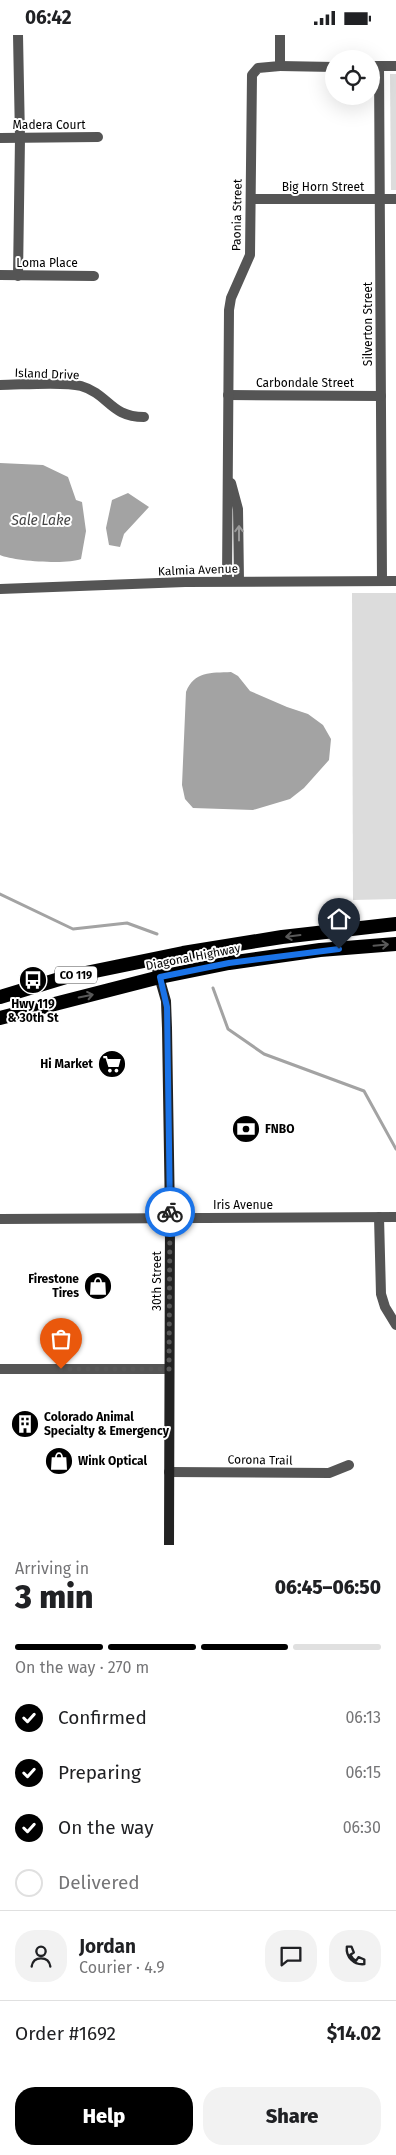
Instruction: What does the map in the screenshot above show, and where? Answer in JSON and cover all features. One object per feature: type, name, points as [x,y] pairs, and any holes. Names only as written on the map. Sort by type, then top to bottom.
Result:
[{"type":"highway","name":"Diagonal Highway","points":[[0,997],[66,977],[154,959],[282,937],[396,924]]},
{"type":"highway","name":"Diagonal Highway","points":[[0,1018],[160,977],[229,963],[320,950],[396,944]]},
{"type":"main road","name":"30th Street","points":[[154,959],[167,1007],[170,1218],[169,1545]]},
{"type":"street","points":[[18,35],[20,138],[18,276]]},
{"type":"street","points":[[280,35],[280,66]]},
{"type":"street","name":"Paonia Street","points":[[227,581],[229,310],[231,298],[250,255],[252,75],[258,68],[280,66],[325,67]]},
{"type":"street","points":[[380,66],[396,66]]},
{"type":"street","name":"Silverton Street","points":[[376,105],[380,199],[382,581]]},
{"type":"street","name":"Madera Court","points":[[0,138],[98,137]]},
{"type":"street","name":"Big Horn Street","points":[[251,199],[396,199]]},
{"type":"street","name":"Loma Place","points":[[0,275],[94,276]]},
{"type":"street","name":"Island Drive","points":[[0,385],[80,385],[95,392],[124,415],[144,417]]},
{"type":"street","name":"Carbondale Street","points":[[228,395],[381,396]]},
{"type":"street","name":"Paonia Street","points":[[228,475],[238,509],[239,581]]},
{"type":"street","name":"Kalmia Avenue","points":[[0,589],[227,581],[396,581]]},
{"type":"street","points":[[379,1217],[382,1298],[396,1325]]},
{"type":"street","name":"Iris Avenue","points":[[0,1219],[396,1217]]},
{"type":"street","points":[[0,1369],[169,1369]]},
{"type":"street","name":"Corona Trail","points":[[169,1472],[329,1473],[349,1465]]},
{"type":"shaded area","points":[[390,74],[396,74],[396,190],[391,190]]},
{"type":"shaded area","points":[[352,593],[396,593],[396,899],[353,900]]},
{"type":"water","name":"Sale Lake","points":[[0,463],[43,465],[68,477],[76,500],[82,502],[86,531],[81,559],[64,562],[40,561],[16,559],[0,555]]},
{"type":"water","points":[[128,493],[149,507],[124,534],[120,547],[109,545],[106,528],[112,500]]},
{"type":"water","points":[[231,672],[238,676],[250,691],[308,714],[323,725],[331,739],[329,760],[304,788],[290,799],[253,810],[193,808],[185,799],[182,785],[186,692],[189,685],[198,677],[210,673]]},
{"type":"waterway","points":[[0,894],[73,929],[127,923],[157,934]]},
{"type":"waterway","points":[[213,988],[228,1029],[264,1054],[364,1091],[396,1149]]},
{"type":"way so far","points":[[61,1369],[169,1369],[170,1212]]},
{"type":"place","name":"Hwy 119 & 30th St","points":[[33,980]]},
{"type":"place","name":"Hi Market","points":[[112,1064]]},
{"type":"place","name":"FNBO","points":[[246,1129]]},
{"type":"place","name":"Firestone Tires","points":[[98,1286]]},
{"type":"place","name":"Colorado Animal Specialty & Emergency","points":[[25,1424]]},
{"type":"place","name":"Wink Optical","points":[[59,1461]]},
{"type":"route","points":[[170,1212],[167,1007],[160,977],[229,963],[339,949]]}]
